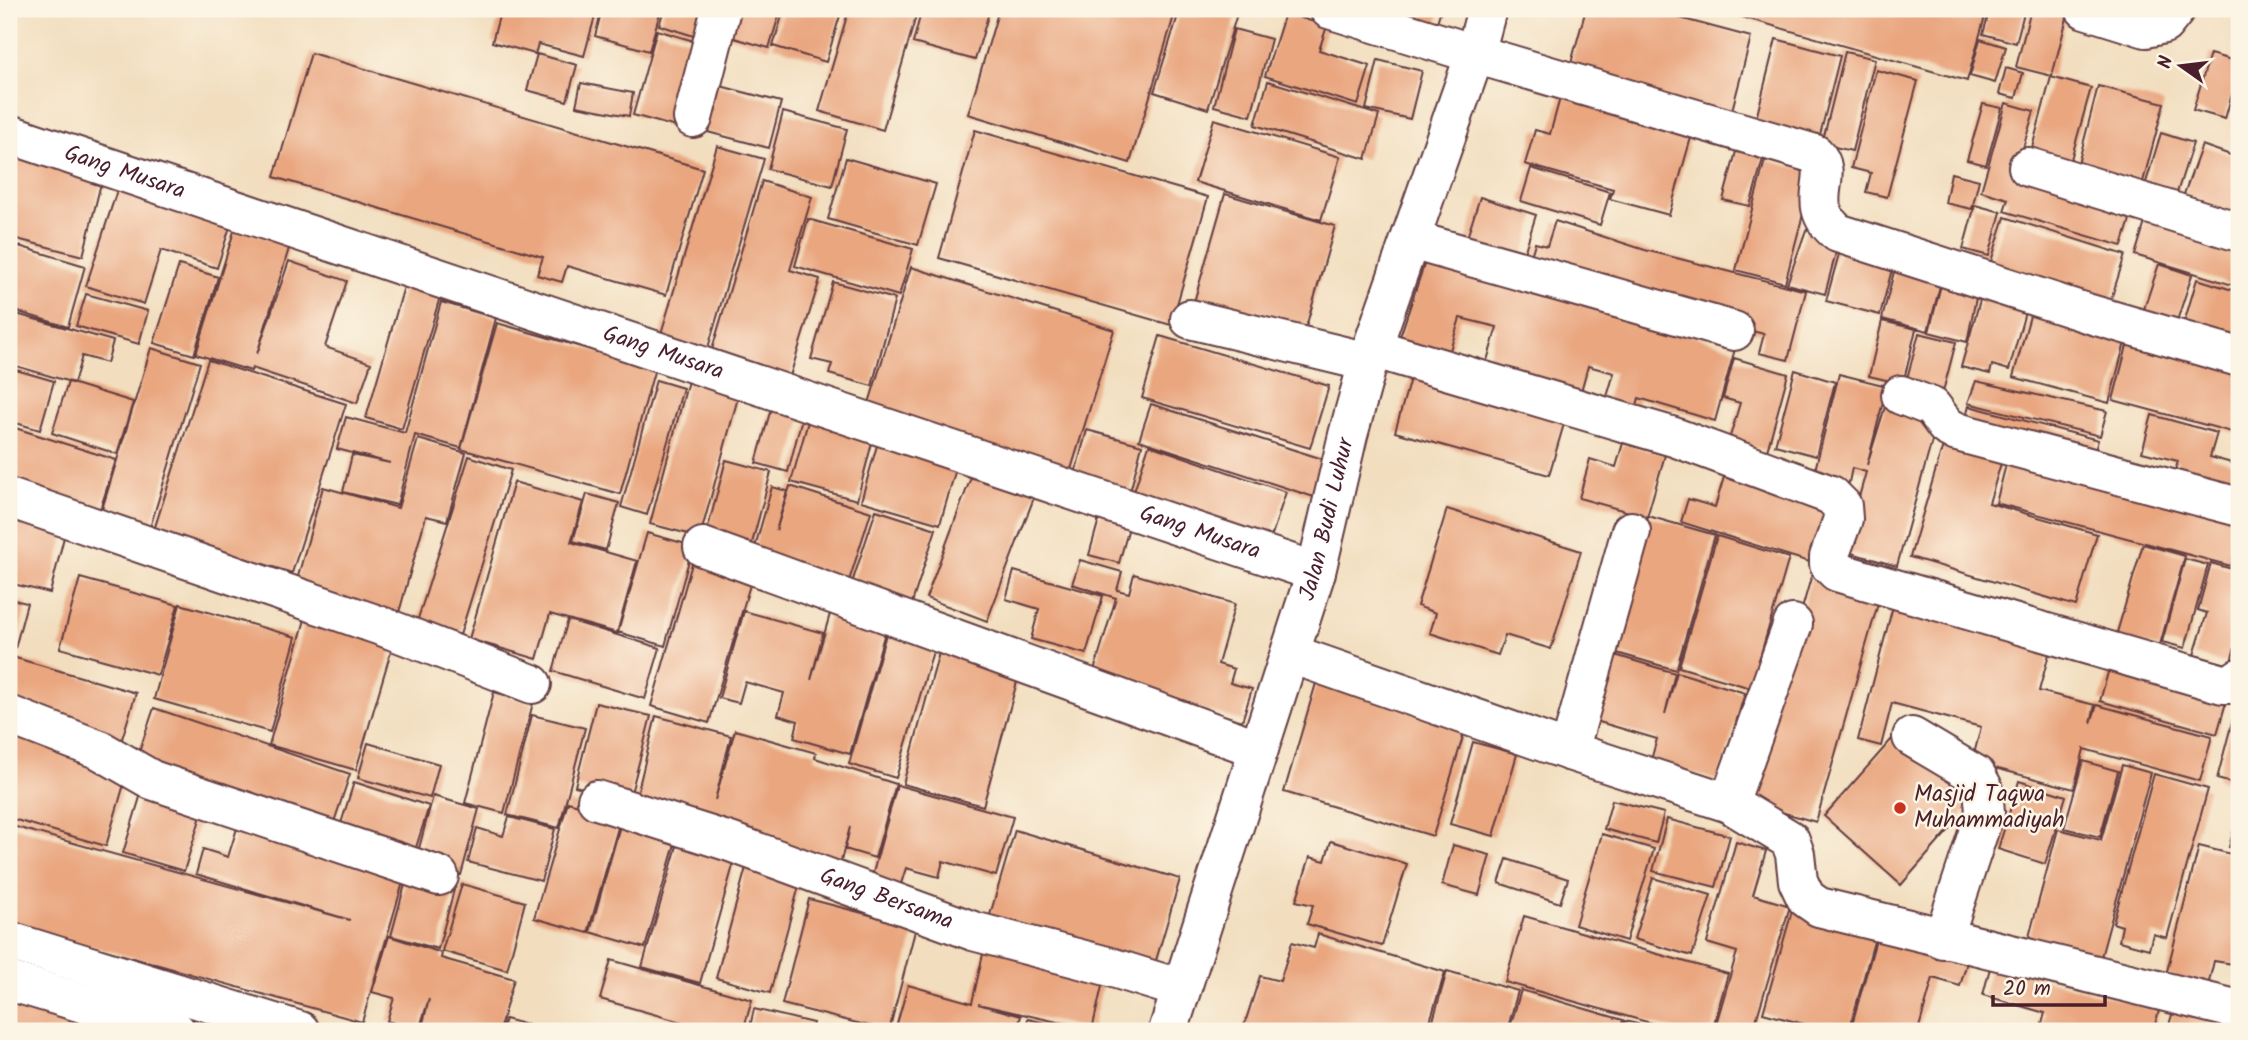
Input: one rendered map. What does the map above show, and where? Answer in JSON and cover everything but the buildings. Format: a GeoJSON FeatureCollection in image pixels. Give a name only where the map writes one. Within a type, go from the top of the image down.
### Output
{"type":"FeatureCollection","features":[{"type":"Feature","properties":{"kind":"street"},"geometry":{"type":"LineString","coordinates":[[693,118],[721,9]]}},
{"type":"Feature","properties":{"kind":"street"},"geometry":{"type":"LineString","coordinates":[[1329,9],[1815,154],[1821,160],[1824,170],[1820,205],[1830,226],[1838,233],[2090,314],[2239,357]]}},
{"type":"Feature","properties":{"kind":"street","name":"Jalan Budi Luhur"},"geometry":{"type":"LineString","coordinates":[[1168,1031],[1316,572],[1370,355],[1475,54],[1487,9]]}},
{"type":"Feature","properties":{"kind":"street"},"geometry":{"type":"LineString","coordinates":[[2085,9],[2161,18]]}},
{"type":"Feature","properties":{"kind":"street","name":"Gang Musara"},"geometry":{"type":"LineString","coordinates":[[9,134],[1316,572]]}},
{"type":"Feature","properties":{"kind":"street"},"geometry":{"type":"LineString","coordinates":[[2028,167],[2239,232]]}},
{"type":"Feature","properties":{"kind":"street"},"geometry":{"type":"LineString","coordinates":[[1411,240],[1734,331]]}},
{"type":"Feature","properties":{"kind":"street"},"geometry":{"type":"LineString","coordinates":[[1190,319],[1370,355],[1674,437],[1830,495],[1842,506],[1843,519],[1829,557],[1829,564],[1838,572],[2223,684],[2231,684],[2239,678]]}},
{"type":"Feature","properties":{"kind":"street"},"geometry":{"type":"LineString","coordinates":[[1901,395],[1932,407],[1946,426],[1956,432],[2239,507]]}},
{"type":"Feature","properties":{"kind":"street"},"geometry":{"type":"LineString","coordinates":[[9,498],[384,627],[532,684]]}},
{"type":"Feature","properties":{"kind":"street"},"geometry":{"type":"LineString","coordinates":[[1569,751],[1631,531]]}},
{"type":"Feature","properties":{"kind":"street"},"geometry":{"type":"LineString","coordinates":[[703,547],[1259,749]]}},
{"type":"Feature","properties":{"kind":"street"},"geometry":{"type":"LineString","coordinates":[[1729,803],[1793,624]]}},
{"type":"Feature","properties":{"kind":"street"},"geometry":{"type":"LineString","coordinates":[[1291,654],[1569,751],[1729,803],[1790,840],[1795,854],[1798,881],[1806,898],[1818,907],[2239,1010]]}},
{"type":"Feature","properties":{"kind":"street"},"geometry":{"type":"LineString","coordinates":[[9,715],[100,750],[152,780],[439,876]]}},
{"type":"Feature","properties":{"kind":"street"},"geometry":{"type":"LineString","coordinates":[[1912,737],[1976,775],[1983,788],[1985,812],[1943,939]]}},
{"type":"Feature","properties":{"kind":"street","name":"Gang Bersama"},"geometry":{"type":"LineString","coordinates":[[597,800],[730,842],[973,931],[1107,966],[1181,989]]}},
{"type":"Feature","properties":{"kind":"street"},"geometry":{"type":"LineString","coordinates":[[9,940],[300,1031]]}},
{"type":"Feature","properties":{"kind":"street"},"geometry":{"type":"LineString","coordinates":[[9,981],[176,1031]]}},
{"type":"Feature","properties":{"kind":"place","name":"Masjid Taqwa Muhammadiyah"},"geometry":{"type":"Point","coordinates":[1900,808]}}]}
